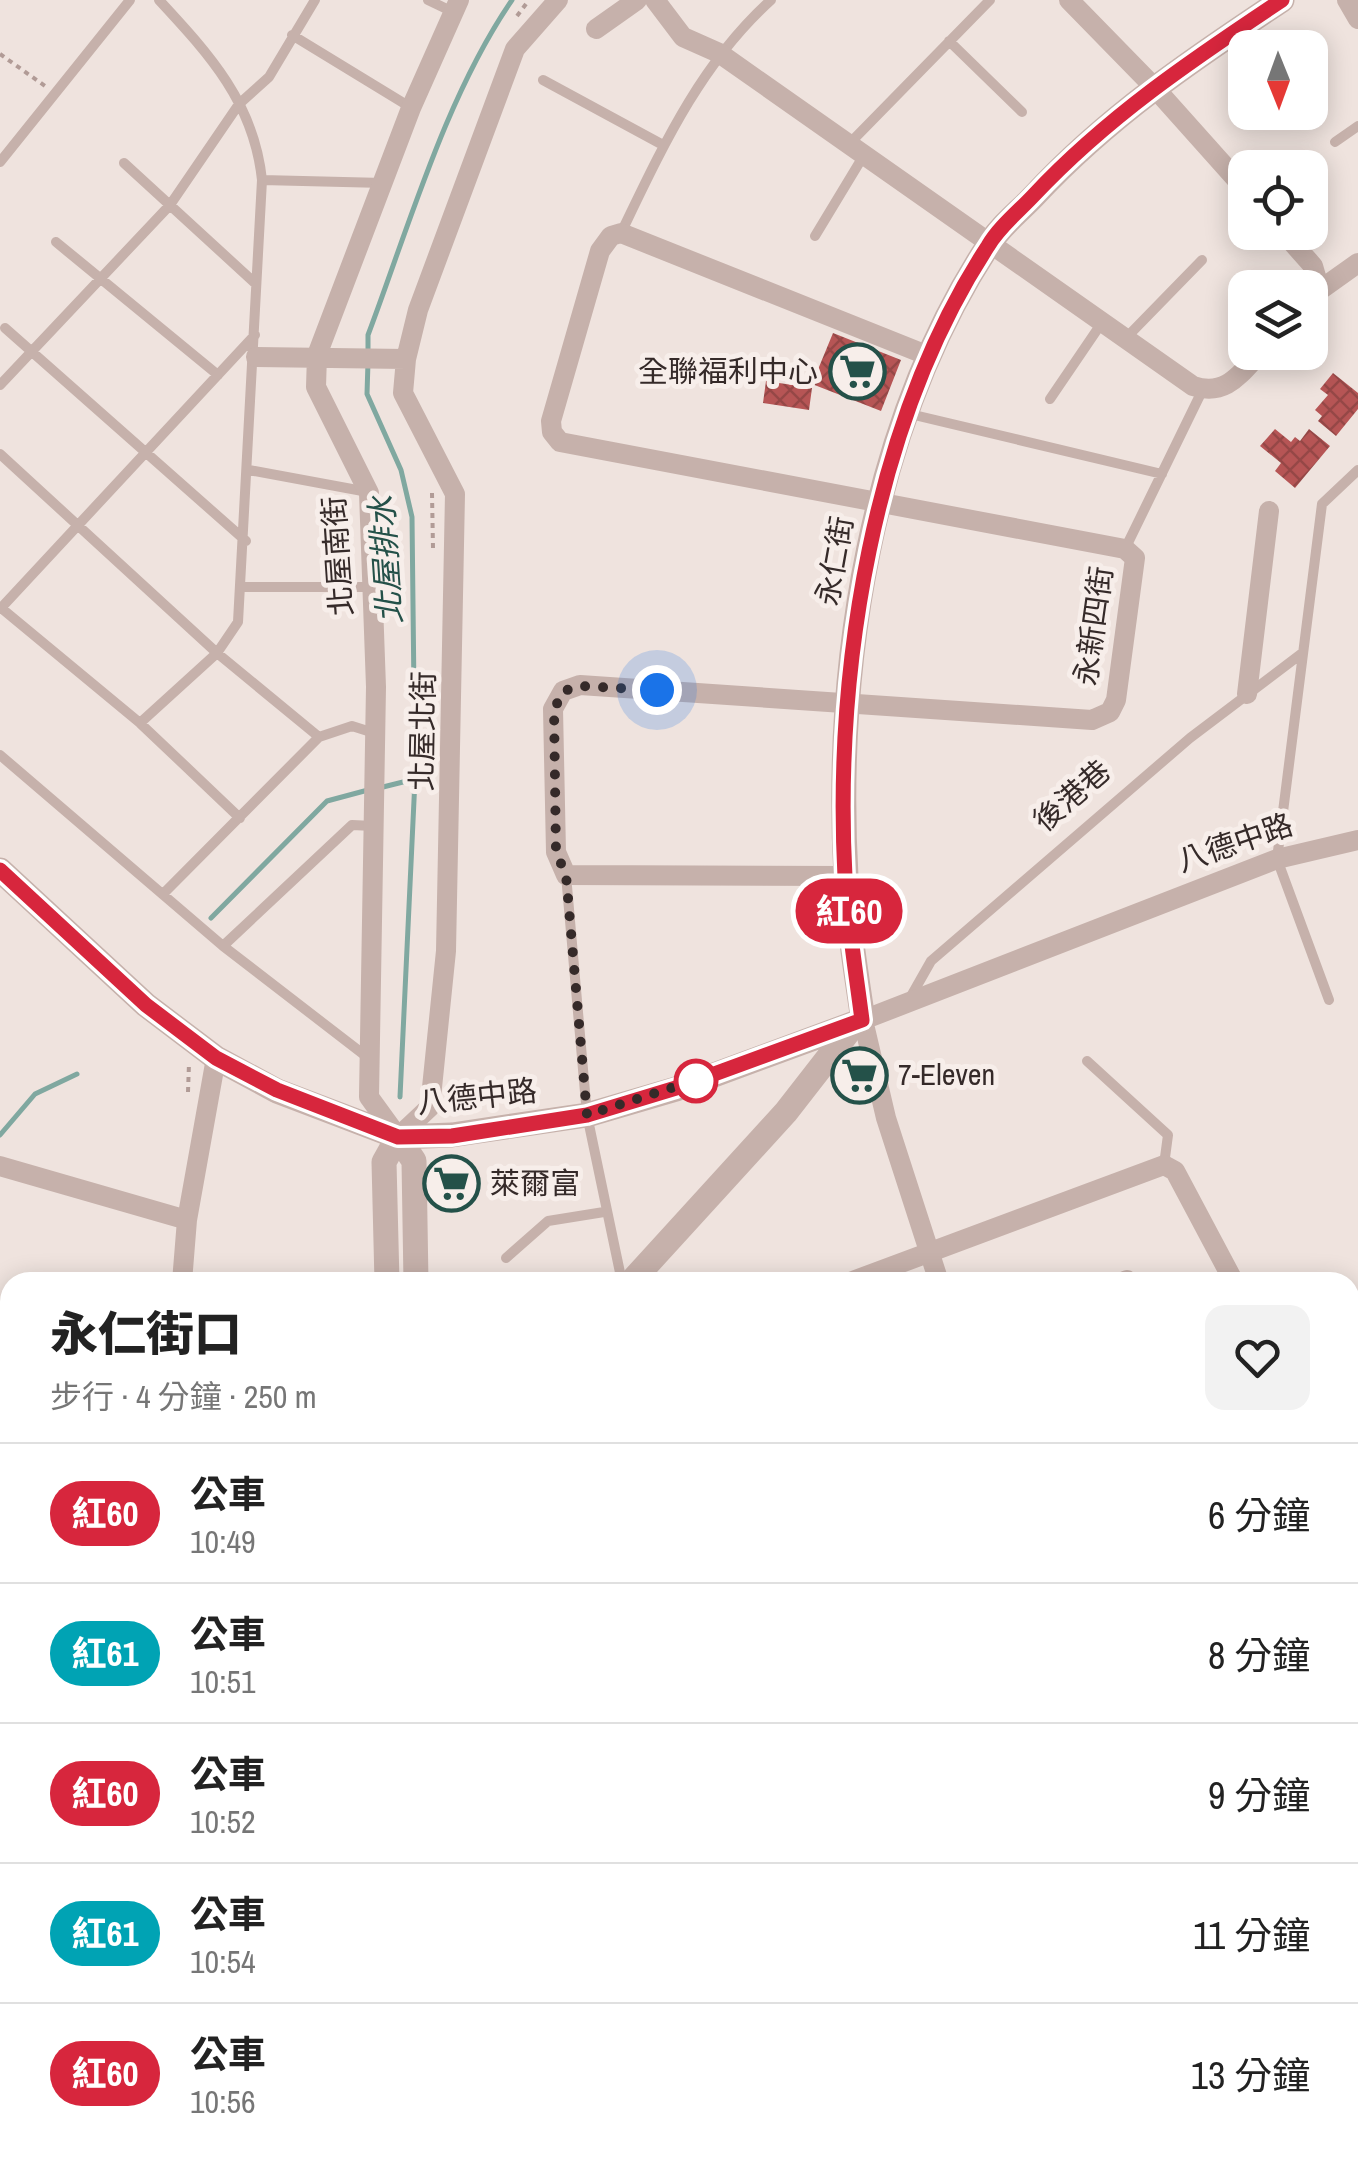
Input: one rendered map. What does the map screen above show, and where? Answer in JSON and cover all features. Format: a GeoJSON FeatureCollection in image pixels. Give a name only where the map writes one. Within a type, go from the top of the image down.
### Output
{"type":"FeatureCollection","features":[{"type":"Feature","properties":{"kind":"street","name":"北屋北街"},"geometry":{"type":"LineString","coordinates":[[398,1137],[430,1107],[446,951],[456,494],[403,393],[397,358],[514,49],[558,0]]}},
{"type":"Feature","properties":{"kind":"street"},"geometry":{"type":"LineString","coordinates":[[596,30],[636,0]]}},
{"type":"Feature","properties":{"kind":"street"},"geometry":{"type":"LineString","coordinates":[[655,0],[683,37],[718,53],[1124,340],[1203,389],[1227,386],[1243,370]]}},
{"type":"Feature","properties":{"kind":"street"},"geometry":{"type":"LineString","coordinates":[[1068,0],[1154,86],[1228,170]]}},
{"type":"Feature","properties":{"kind":"street","name":"永仁街"},"geometry":{"type":"LineString","coordinates":[[934,1272],[859,1021],[845,876],[848,703],[878,502],[929,356],[989,243],[1070,157],[1154,86],[1282,0]]}},
{"type":"Feature","properties":{"kind":"street"},"geometry":{"type":"LineString","coordinates":[[1346,0],[1358,18]]}},
{"type":"Feature","properties":{"kind":"street"},"geometry":{"type":"LineString","coordinates":[[327,356],[411,108],[455,6]]}},
{"type":"Feature","properties":{"kind":"street"},"geometry":{"type":"LineString","coordinates":[[621,233],[929,356]]}},
{"type":"Feature","properties":{"kind":"street","name":"永新四街"},"geometry":{"type":"LineString","coordinates":[[566,875],[556,852],[554,709],[564,691],[580,686],[1092,720],[1110,712],[1116,700],[1136,574],[1135,558],[1125,550],[560,442],[552,432],[552,421],[594,270],[600,251],[611,236],[621,233]]}},
{"type":"Feature","properties":{"kind":"street"},"geometry":{"type":"LineString","coordinates":[[1299,250],[1313,270]]}},
{"type":"Feature","properties":{"kind":"street"},"geometry":{"type":"LineString","coordinates":[[1328,287],[1358,263]]}},
{"type":"Feature","properties":{"kind":"street","name":"北屋南街"},"geometry":{"type":"LineString","coordinates":[[327,356],[316,387],[369,492],[376,763],[368,1057],[372,1106],[398,1137]]}},
{"type":"Feature","properties":{"kind":"street"},"geometry":{"type":"LineString","coordinates":[[256,357],[397,358]]}},
{"type":"Feature","properties":{"kind":"street"},"geometry":{"type":"LineString","coordinates":[[1247,694],[1269,511]]}},
{"type":"Feature","properties":{"kind":"street","name":"八德中路"},"geometry":{"type":"LineString","coordinates":[[0,870],[146,1005],[216,1058],[277,1090],[398,1137],[452,1136],[587,1115],[676,1088],[905,1006],[1070,937],[1278,859],[1358,840]]}},
{"type":"Feature","properties":{"kind":"street"},"geometry":{"type":"LineString","coordinates":[[566,875],[845,876]]}},
{"type":"Feature","properties":{"kind":"street"},"geometry":{"type":"LineString","coordinates":[[640,1272],[786,1112],[859,1021]]}},
{"type":"Feature","properties":{"kind":"street"},"geometry":{"type":"LineString","coordinates":[[183,1272],[187,1220],[216,1058]]}},
{"type":"Feature","properties":{"kind":"street"},"geometry":{"type":"LineString","coordinates":[[387,1272],[384,1162],[398,1137],[414,1160],[416,1272]]}},
{"type":"Feature","properties":{"kind":"street"},"geometry":{"type":"LineString","coordinates":[[879,1272],[1164,1165],[1175,1171],[1229,1272]]}},
{"type":"Feature","properties":{"kind":"street"},"geometry":{"type":"LineString","coordinates":[[0,1166],[187,1220]]}},
{"type":"Feature","properties":{"kind":"lane"},"geometry":{"type":"LineString","coordinates":[[0,162],[130,0]]}},
{"type":"Feature","properties":{"kind":"lane"},"geometry":{"type":"LineString","coordinates":[[140,723],[217,653],[238,622],[256,357],[262,180],[257,137],[213,58],[159,0]]}},
{"type":"Feature","properties":{"kind":"lane"},"geometry":{"type":"LineString","coordinates":[[0,385],[170,205],[239,104],[269,78],[315,0]]}},
{"type":"Feature","properties":{"kind":"lane"},"geometry":{"type":"LineString","coordinates":[[428,0],[455,6]]}},
{"type":"Feature","properties":{"kind":"lane"},"geometry":{"type":"LineString","coordinates":[[621,233],[663,145],[718,53],[770,0]]}},
{"type":"Feature","properties":{"kind":"lane"},"geometry":{"type":"LineString","coordinates":[[815,236],[857,149],[990,0]]}},
{"type":"Feature","properties":{"kind":"lane"},"geometry":{"type":"LineString","coordinates":[[292,35],[411,108]]}},
{"type":"Feature","properties":{"kind":"lane"},"geometry":{"type":"LineString","coordinates":[[949,42],[1022,112]]}},
{"type":"Feature","properties":{"kind":"lane"},"geometry":{"type":"LineString","coordinates":[[543,80],[663,145]]}},
{"type":"Feature","properties":{"kind":"lane"},"geometry":{"type":"LineString","coordinates":[[1335,142],[1358,126]]}},
{"type":"Feature","properties":{"kind":"lane"},"geometry":{"type":"LineString","coordinates":[[124,163],[256,284]]}},
{"type":"Feature","properties":{"kind":"lane"},"geometry":{"type":"LineString","coordinates":[[262,180],[384,184]]}},
{"type":"Feature","properties":{"kind":"lane"},"geometry":{"type":"LineString","coordinates":[[56,242],[218,375]]}},
{"type":"Feature","properties":{"kind":"lane"},"geometry":{"type":"LineString","coordinates":[[1124,340],[1202,260]]}},
{"type":"Feature","properties":{"kind":"lane"},"geometry":{"type":"LineString","coordinates":[[1050,399],[1101,324]]}},
{"type":"Feature","properties":{"kind":"lane"},"geometry":{"type":"LineString","coordinates":[[5,328],[246,540]]}},
{"type":"Feature","properties":{"kind":"lane"},"geometry":{"type":"LineString","coordinates":[[240,818],[140,723],[0,608],[256,334]]}},
{"type":"Feature","properties":{"kind":"lane"},"geometry":{"type":"LineString","coordinates":[[1125,550],[1203,389]]}},
{"type":"Feature","properties":{"kind":"lane"},"geometry":{"type":"LineString","coordinates":[[907,413],[1162,474]]}},
{"type":"Feature","properties":{"kind":"lane"},"geometry":{"type":"LineString","coordinates":[[0,454],[217,653],[319,737]]}},
{"type":"Feature","properties":{"kind":"lane"},"geometry":{"type":"LineString","coordinates":[[249,470],[369,492]]}},
{"type":"Feature","properties":{"kind":"lane"},"geometry":{"type":"LineString","coordinates":[[1329,1000],[1278,859],[1322,504],[1358,470]]}},
{"type":"Feature","properties":{"kind":"lane"},"geometry":{"type":"LineString","coordinates":[[243,587],[372,587]]}},
{"type":"Feature","properties":{"kind":"lane","name":"後港巷"},"geometry":{"type":"LineString","coordinates":[[905,1006],[931,961],[1190,738],[1302,654]]}},
{"type":"Feature","properties":{"kind":"lane"},"geometry":{"type":"LineString","coordinates":[[164,894],[319,737],[352,726],[376,734]]}},
{"type":"Feature","properties":{"kind":"lane"},"geometry":{"type":"LineString","coordinates":[[0,756],[223,946],[368,1057]]}},
{"type":"Feature","properties":{"kind":"lane"},"geometry":{"type":"LineString","coordinates":[[223,946],[352,825],[374,821]]}},
{"type":"Feature","properties":{"kind":"lane"},"geometry":{"type":"LineString","coordinates":[[566,875],[587,1115],[619,1272]]}},
{"type":"Feature","properties":{"kind":"lane"},"geometry":{"type":"LineString","coordinates":[[1087,1061],[1168,1136],[1164,1165]]}},
{"type":"Feature","properties":{"kind":"lane"},"geometry":{"type":"LineString","coordinates":[[506,1258],[548,1221],[604,1212]]}},
{"type":"Feature","properties":{"kind":"path"},"geometry":{"type":"LineString","coordinates":[[0,54],[55,93]]}},
{"type":"Feature","properties":{"kind":"building","name":"全聯福利中心"},"geometry":{"type":"Polygon","coordinates":[[[833,333],[901,360],[881,411],[812,384],[833,333]]]}},
{"type":"Feature","properties":{"kind":"building"},"geometry":{"type":"Polygon","coordinates":[[[1333,373],[1358,393],[1358,409],[1336,436],[1318,421],[1322,416],[1315,410],[1328,395],[1320,389],[1333,373]]]}},
{"type":"Feature","properties":{"kind":"building"},"geometry":{"type":"Polygon","coordinates":[[[766,381],[812,388],[809,410],[763,403],[766,381]]]}},
{"type":"Feature","properties":{"kind":"building"},"geometry":{"type":"Polygon","coordinates":[[[1275,429],[1291,442],[1295,437],[1300,441],[1309,429],[1330,446],[1295,488],[1275,471],[1281,463],[1260,446],[1275,429]]]}},
{"type":"Feature","properties":{"kind":"waterway"},"geometry":{"type":"LineString","coordinates":[[368,351],[368,335],[448,119],[512,0]]}},
{"type":"Feature","properties":{"kind":"waterway","name":"北屋排水"},"geometry":{"type":"LineString","coordinates":[[368,362],[367,394],[401,470],[412,517],[415,779],[400,1097]]}},
{"type":"Feature","properties":{"kind":"waterway","name":"北屋排水"},"geometry":{"type":"LineString","coordinates":[[379,788],[415,779]]}},
{"type":"Feature","properties":{"kind":"waterway","name":"北屋排水"},"geometry":{"type":"LineString","coordinates":[[211,918],[327,801],[368,790]]}},
{"type":"Feature","properties":{"kind":"waterway","name":"北屋排水"},"geometry":{"type":"LineString","coordinates":[[0,1135],[35,1094],[77,1074]]}},
{"type":"Feature","properties":{"kind":"bus line","name":"紅60"},"geometry":{"type":"LineString","coordinates":[[0,870],[146,1005],[216,1058],[277,1090],[398,1137],[452,1136],[587,1115],[676,1088],[862,1020],[845,876],[848,703],[878,502],[898,434],[929,356],[989,243],[1070,157],[1154,86],[1282,0]]}},
{"type":"Feature","properties":{"kind":"place","name":"全聯福利中心"},"geometry":{"type":"Point","coordinates":[857,372]}},
{"type":"Feature","properties":{"kind":"place","name":"7-Eleven"},"geometry":{"type":"Point","coordinates":[859,1075]}},
{"type":"Feature","properties":{"kind":"place","name":"萊爾富"},"geometry":{"type":"Point","coordinates":[451,1184]}},
{"type":"Feature","properties":{"kind":"route"},"geometry":{"type":"LineString","coordinates":[[657,690],[580,686],[564,691],[554,709],[556,852],[566,875],[587,1115],[712,1075],[696,1081]]}}]}
